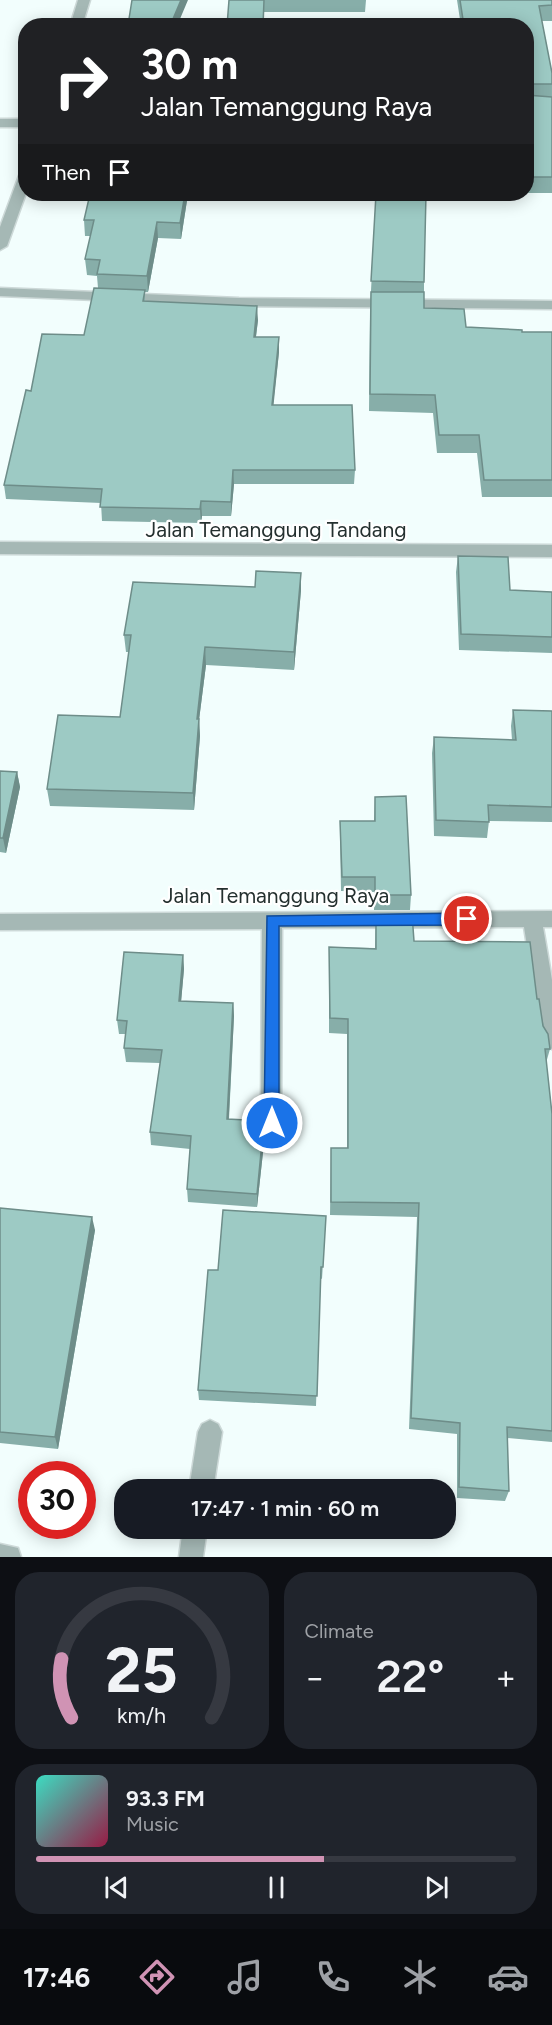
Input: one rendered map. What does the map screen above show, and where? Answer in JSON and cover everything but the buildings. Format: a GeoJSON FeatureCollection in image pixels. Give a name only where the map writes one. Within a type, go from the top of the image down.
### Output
{"type":"FeatureCollection","features":[{"type":"Feature","properties":{"kind":"street"},"geometry":{"type":"LineString","coordinates":[[78,18],[84,0]]}},
{"type":"Feature","properties":{"kind":"street"},"geometry":{"type":"LineString","coordinates":[[0,123],[18,123]]}},
{"type":"Feature","properties":{"kind":"street"},"geometry":{"type":"LineString","coordinates":[[0,246],[18,195]]}},
{"type":"Feature","properties":{"kind":"street"},"geometry":{"type":"LineString","coordinates":[[0,292],[251,302],[552,305]]}},
{"type":"Feature","properties":{"kind":"street","name":"Jalan Temanggung Tandang"},"geometry":{"type":"LineString","coordinates":[[0,549],[552,551]]}},
{"type":"Feature","properties":{"kind":"street"},"geometry":{"type":"LineString","coordinates":[[542,919],[552,1040]]}},
{"type":"Feature","properties":{"kind":"street","name":"Jalan Temanggung Raya"},"geometry":{"type":"LineString","coordinates":[[0,922],[542,919]]}},
{"type":"Feature","properties":{"kind":"street"},"geometry":{"type":"LineString","coordinates":[[272,920],[272,1123]]}},
{"type":"Feature","properties":{"kind":"street"},"geometry":{"type":"LineString","coordinates":[[203,1479],[210,1432]]}},
{"type":"Feature","properties":{"kind":"street"},"geometry":{"type":"LineString","coordinates":[[191,1557],[193,1539]]}},
{"type":"Feature","properties":{"kind":"street"},"geometry":{"type":"LineString","coordinates":[[0,1556],[9,1557]]}},
{"type":"Feature","properties":{"kind":"route"},"geometry":{"type":"LineString","coordinates":[[272,1123],[272,920],[467,919]]}}]}
